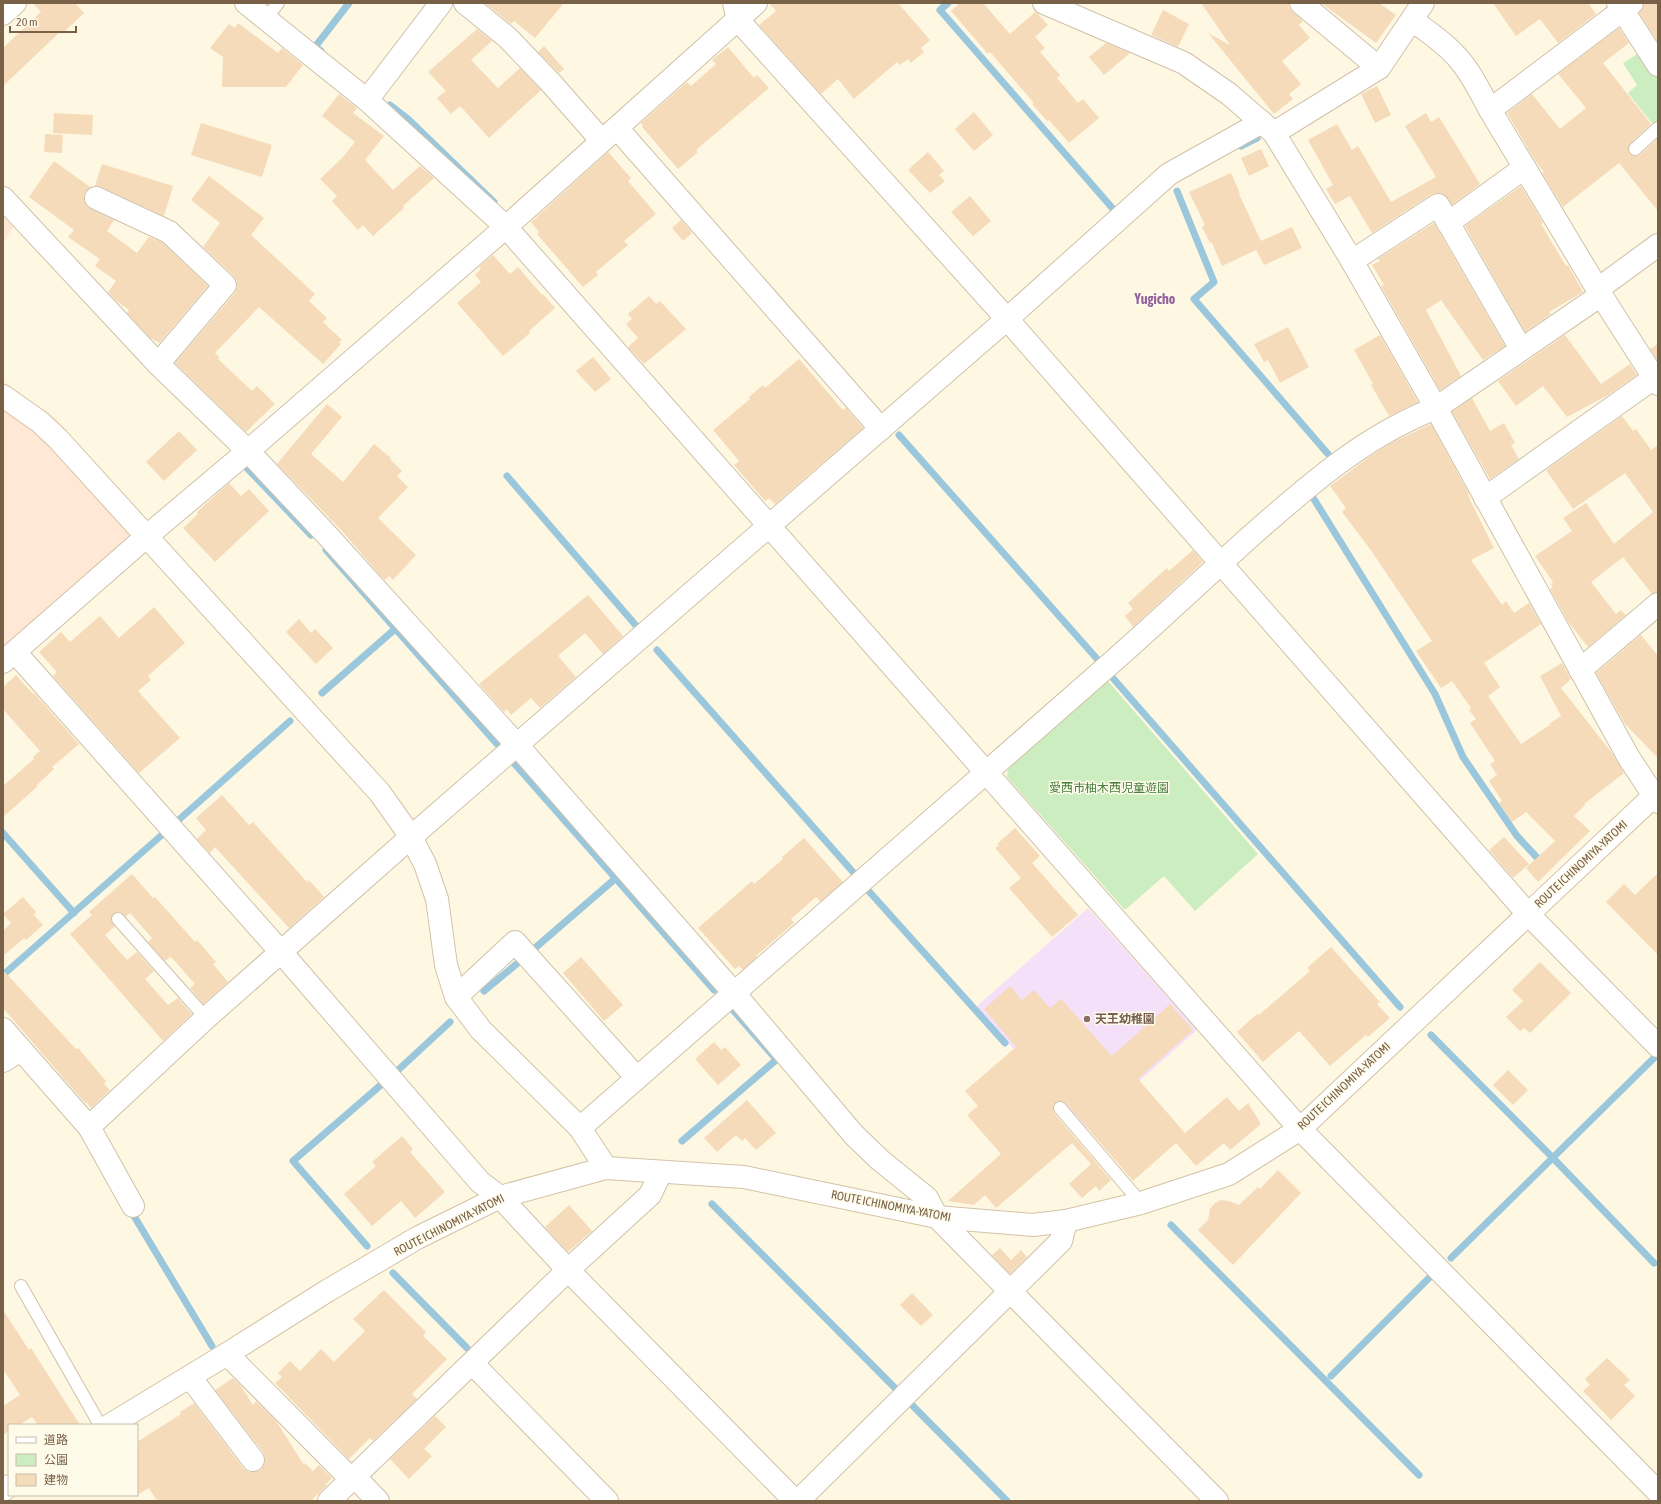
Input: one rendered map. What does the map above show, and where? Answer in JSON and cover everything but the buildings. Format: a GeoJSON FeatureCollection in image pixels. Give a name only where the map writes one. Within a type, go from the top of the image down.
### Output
{"type":"FeatureCollection","features":[{"type":"Feature","properties":{"kind":"street"},"geometry":{"type":"LineString","coordinates":[[3,14],[15,3]]}},
{"type":"Feature","properties":{"kind":"street"},"geometry":{"type":"LineString","coordinates":[[246,3],[272,11],[506,227],[1300,1129],[1658,1492]]}},
{"type":"Feature","properties":{"kind":"street"},"geometry":{"type":"LineString","coordinates":[[367,100],[441,3]]}},
{"type":"Feature","properties":{"kind":"street"},"geometry":{"type":"LineString","coordinates":[[465,3],[508,38],[551,83],[609,135],[881,429]]}},
{"type":"Feature","properties":{"kind":"street"},"geometry":{"type":"LineString","coordinates":[[756,3],[736,11],[609,135],[506,227],[248,451],[147,536],[9,657],[281,952],[480,1182],[500,1197],[568,1270],[796,1501],[1061,1241],[1066,1221]]}},
{"type":"Feature","properties":{"kind":"street"},"geometry":{"type":"LineString","coordinates":[[1044,3],[1184,63],[1229,94],[1268,127],[1352,261],[1436,408],[1629,758],[1656,797]]}},
{"type":"Feature","properties":{"kind":"street"},"geometry":{"type":"LineString","coordinates":[[1301,3],[1379,68]]}},
{"type":"Feature","properties":{"kind":"street"},"geometry":{"type":"LineString","coordinates":[[1490,110],[1624,5],[1658,64]]}},
{"type":"Feature","properties":{"kind":"street"},"geometry":{"type":"LineString","coordinates":[[736,11],[1528,914],[1658,1046]]}},
{"type":"Feature","properties":{"kind":"street"},"geometry":{"type":"LineString","coordinates":[[89,1127],[206,1018],[411,837],[1007,319],[1169,174],[1268,127],[1379,68],[1417,11],[1445,45],[1458,58],[1476,83],[1524,168],[1599,292],[1656,381],[1485,498]]}},
{"type":"Feature","properties":{"kind":"street"},"geometry":{"type":"LineString","coordinates":[[1448,223],[1524,168]]}},
{"type":"Feature","properties":{"kind":"street"},"geometry":{"type":"LineString","coordinates":[[3,198],[158,364],[248,451],[327,535],[517,745],[734,993],[854,1135],[880,1160],[927,1198],[937,1217],[1217,1501]]}},
{"type":"Feature","properties":{"kind":"street"},"geometry":{"type":"LineString","coordinates":[[96,198],[170,232],[225,285],[158,364]]}},
{"type":"Feature","properties":{"kind":"street"},"geometry":{"type":"LineString","coordinates":[[1352,261],[1438,205],[1521,349]]}},
{"type":"Feature","properties":{"kind":"street"},"geometry":{"type":"LineString","coordinates":[[580,1128],[987,773],[1150,629],[1303,490],[1358,449],[1406,420],[1436,408],[1521,349],[1599,292],[1658,245]]}},
{"type":"Feature","properties":{"kind":"street"},"geometry":{"type":"LineString","coordinates":[[3,396],[40,422],[58,439],[380,793],[411,837],[424,864],[437,899],[446,964],[456,997],[482,1030],[580,1128],[606,1168]]}},
{"type":"Feature","properties":{"kind":"street"},"geometry":{"type":"LineString","coordinates":[[1580,670],[1658,604]]}},
{"type":"Feature","properties":{"kind":"street","name":"ROUTE ICHINOMIYA-YATOMI"},"geometry":{"type":"LineString","coordinates":[[112,1424],[327,1291],[417,1238],[500,1197],[606,1168],[744,1177],[937,1217],[1033,1225],[1066,1221],[1141,1203],[1230,1174],[1300,1129],[1528,914],[1656,797]]}},
{"type":"Feature","properties":{"kind":"street"},"geometry":{"type":"LineString","coordinates":[[456,997],[516,942],[637,1078]]}},
{"type":"Feature","properties":{"kind":"street"},"geometry":{"type":"LineString","coordinates":[[3,1029],[89,1127],[133,1206]]}},
{"type":"Feature","properties":{"kind":"street"},"geometry":{"type":"LineString","coordinates":[[3,1061],[21,1050]]}},
{"type":"Feature","properties":{"kind":"street"},"geometry":{"type":"LineString","coordinates":[[329,1501],[568,1270],[650,1195],[661,1172]]}},
{"type":"Feature","properties":{"kind":"street"},"geometry":{"type":"LineString","coordinates":[[227,1354],[352,1478],[378,1501]]}},
{"type":"Feature","properties":{"kind":"street"},"geometry":{"type":"LineString","coordinates":[[472,1363],[607,1501]]}},
{"type":"Feature","properties":{"kind":"street"},"geometry":{"type":"LineString","coordinates":[[190,1377],[253,1460]]}},
{"type":"Feature","properties":{"kind":"lane"},"geometry":{"type":"LineString","coordinates":[[1635,149],[1658,128]]}},
{"type":"Feature","properties":{"kind":"lane"},"geometry":{"type":"LineString","coordinates":[[118,919],[206,1018]]}},
{"type":"Feature","properties":{"kind":"lane"},"geometry":{"type":"LineString","coordinates":[[1060,1108],[1141,1203]]}},
{"type":"Feature","properties":{"kind":"lane"},"geometry":{"type":"LineString","coordinates":[[21,1286],[99,1424]]}},
{"type":"Feature","properties":{"kind":"shaded area"},"geometry":{"type":"Polygon","coordinates":[[[3,212],[15,225],[3,242],[3,212]]]}},
{"type":"Feature","properties":{"kind":"shaded area"},"geometry":{"type":"Polygon","coordinates":[[[3,381],[56,419],[148,526],[3,654],[3,381]]]}},
{"type":"Feature","properties":{"kind":"shaded area","name":"天王幼稚園"},"geometry":{"type":"Polygon","coordinates":[[[1088,908],[1197,1030],[1085,1129],[976,1007],[1088,908]]]}},
{"type":"Feature","properties":{"kind":"green space"},"geometry":{"type":"Polygon","coordinates":[[[1642,51],[1658,76],[1658,125],[1655,127],[1628,93],[1637,85],[1623,63],[1642,51]]]}},
{"type":"Feature","properties":{"kind":"green space","name":"愛西市柚木西児童遊園"},"geometry":{"type":"Polygon","coordinates":[[[1107,680],[1258,854],[1195,911],[1164,876],[1125,910],[1007,777],[1008,766],[1107,680]]]}},
{"type":"Feature","properties":{"kind":"waterway"},"geometry":{"type":"LineString","coordinates":[[321,51],[315,47],[349,3]]}},
{"type":"Feature","properties":{"kind":"waterway"},"geometry":{"type":"LineString","coordinates":[[948,3],[940,10],[1114,210]]}},
{"type":"Feature","properties":{"kind":"waterway"},"geometry":{"type":"LineString","coordinates":[[390,105],[408,119],[494,202]]}},
{"type":"Feature","properties":{"kind":"waterway"},"geometry":{"type":"LineString","coordinates":[[1241,146],[1257,138]]}},
{"type":"Feature","properties":{"kind":"waterway"},"geometry":{"type":"LineString","coordinates":[[1177,191],[1214,282],[1194,299],[1328,454]]}},
{"type":"Feature","properties":{"kind":"waterway"},"geometry":{"type":"LineString","coordinates":[[899,435],[1098,660]]}},
{"type":"Feature","properties":{"kind":"waterway"},"geometry":{"type":"LineString","coordinates":[[246,467],[311,535]]}},
{"type":"Feature","properties":{"kind":"waterway"},"geometry":{"type":"LineString","coordinates":[[507,476],[639,629]]}},
{"type":"Feature","properties":{"kind":"waterway"},"geometry":{"type":"LineString","coordinates":[[1312,496],[1435,694],[1463,757],[1517,836],[1543,864]]}},
{"type":"Feature","properties":{"kind":"waterway"},"geometry":{"type":"LineString","coordinates":[[326,550],[497,744]]}},
{"type":"Feature","properties":{"kind":"waterway"},"geometry":{"type":"LineString","coordinates":[[322,693],[395,629]]}},
{"type":"Feature","properties":{"kind":"waterway"},"geometry":{"type":"LineString","coordinates":[[657,650],[853,872]]}},
{"type":"Feature","properties":{"kind":"waterway"},"geometry":{"type":"LineString","coordinates":[[1112,677],[1400,1007]]}},
{"type":"Feature","properties":{"kind":"waterway"},"geometry":{"type":"LineString","coordinates":[[174,824],[290,721]]}},
{"type":"Feature","properties":{"kind":"waterway"},"geometry":{"type":"LineString","coordinates":[[513,762],[714,990]]}},
{"type":"Feature","properties":{"kind":"waterway"},"geometry":{"type":"LineString","coordinates":[[3,833],[74,913]]}},
{"type":"Feature","properties":{"kind":"waterway"},"geometry":{"type":"LineString","coordinates":[[3,975],[164,833]]}},
{"type":"Feature","properties":{"kind":"waterway"},"geometry":{"type":"LineString","coordinates":[[535,948],[616,878]]}},
{"type":"Feature","properties":{"kind":"waterway"},"geometry":{"type":"LineString","coordinates":[[866,888],[1005,1043]]}},
{"type":"Feature","properties":{"kind":"waterway"},"geometry":{"type":"LineString","coordinates":[[484,991],[519,962]]}},
{"type":"Feature","properties":{"kind":"waterway"},"geometry":{"type":"LineString","coordinates":[[733,1010],[775,1058]]}},
{"type":"Feature","properties":{"kind":"waterway"},"geometry":{"type":"LineString","coordinates":[[396,1072],[450,1022]]}},
{"type":"Feature","properties":{"kind":"waterway"},"geometry":{"type":"LineString","coordinates":[[1431,1035],[1553,1158],[1654,1263]]}},
{"type":"Feature","properties":{"kind":"waterway"},"geometry":{"type":"LineString","coordinates":[[1451,1258],[1658,1054]]}},
{"type":"Feature","properties":{"kind":"waterway"},"geometry":{"type":"LineString","coordinates":[[682,1141],[776,1060]]}},
{"type":"Feature","properties":{"kind":"waterway"},"geometry":{"type":"LineString","coordinates":[[367,1246],[293,1161],[382,1084]]}},
{"type":"Feature","properties":{"kind":"waterway"},"geometry":{"type":"LineString","coordinates":[[712,1204],[898,1391]]}},
{"type":"Feature","properties":{"kind":"waterway"},"geometry":{"type":"LineString","coordinates":[[131,1211],[212,1346]]}},
{"type":"Feature","properties":{"kind":"waterway"},"geometry":{"type":"LineString","coordinates":[[1171,1225],[1419,1475]]}},
{"type":"Feature","properties":{"kind":"waterway"},"geometry":{"type":"LineString","coordinates":[[393,1273],[467,1348]]}},
{"type":"Feature","properties":{"kind":"waterway"},"geometry":{"type":"LineString","coordinates":[[1331,1376],[1431,1276]]}},
{"type":"Feature","properties":{"kind":"waterway"},"geometry":{"type":"LineString","coordinates":[[909,1402],[1007,1501]]}},
{"type":"Feature","properties":{"kind":"place","name":"天王幼稚園"},"geometry":{"type":"Point","coordinates":[1087,1019]}},
{"type":"Feature","properties":{"kind":"district","name":"Yugicho"},"geometry":{"type":"Point","coordinates":[1155,299]}}]}
